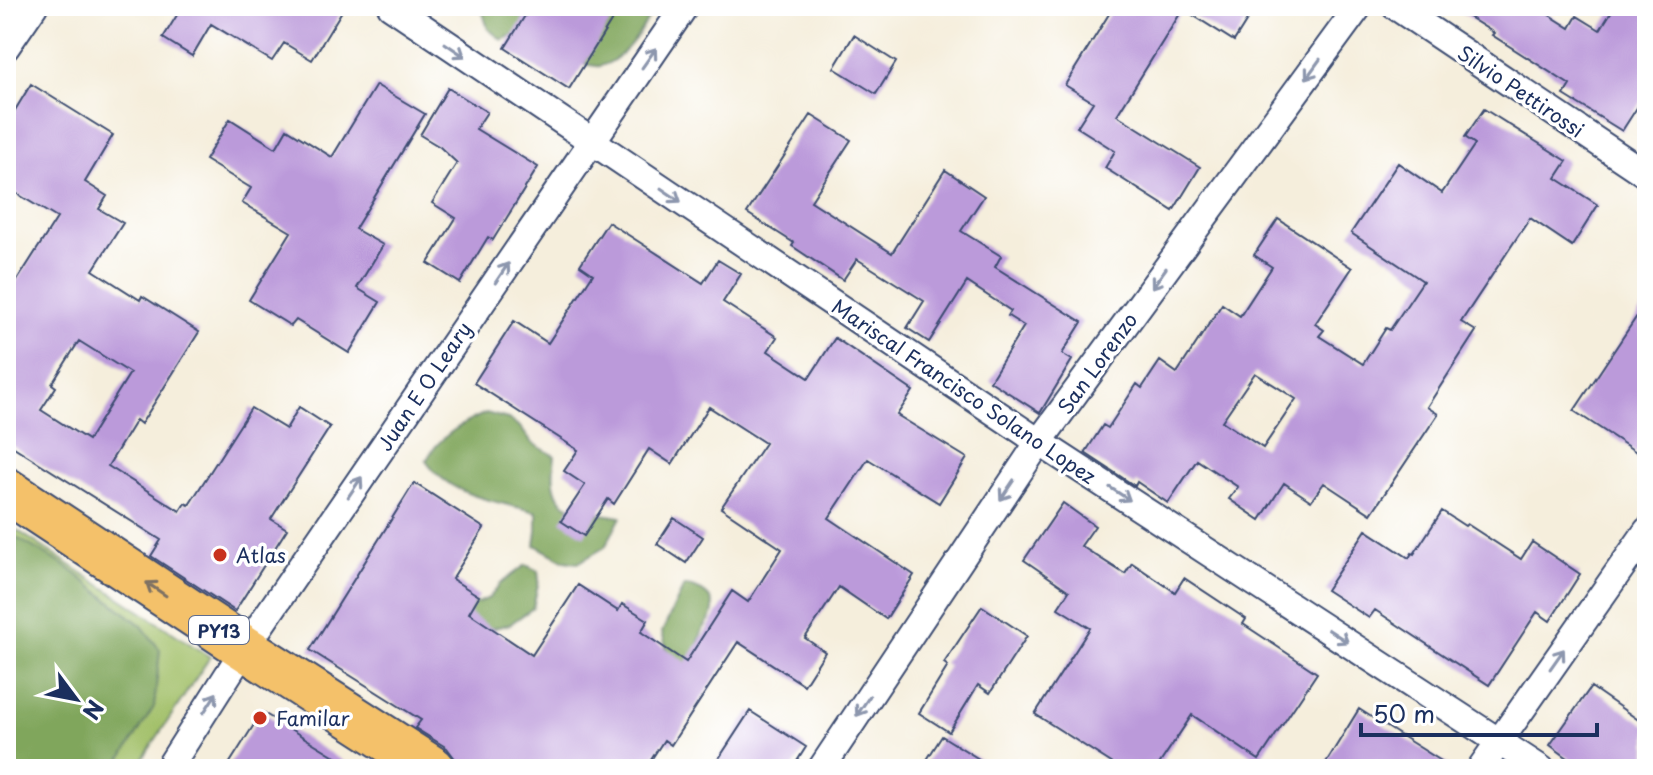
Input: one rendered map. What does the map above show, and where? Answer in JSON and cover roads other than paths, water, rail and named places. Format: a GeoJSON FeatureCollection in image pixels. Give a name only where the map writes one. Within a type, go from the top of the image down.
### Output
{"type":"FeatureCollection","features":[{"type":"Feature","properties":{"kind":"highway","name":"PY13"},"geometry":{"type":"LineString","coordinates":[[6,490],[433,769]]}},
{"type":"Feature","properties":{"kind":"street"},"geometry":{"type":"LineString","coordinates":[[6,47],[34,6]]}},
{"type":"Feature","properties":{"kind":"street","name":"Mariscal Francisco Solano Lopez"},"geometry":{"type":"LineString","coordinates":[[391,6],[1039,442],[1541,769]]}},
{"type":"Feature","properties":{"kind":"street","name":"Juan E O Leary"},"geometry":{"type":"LineString","coordinates":[[168,769],[245,648],[685,6]]}},
{"type":"Feature","properties":{"kind":"street","name":"San Lorenzo"},"geometry":{"type":"LineString","coordinates":[[821,769],[1039,442],[1359,6]]}},
{"type":"Feature","properties":{"kind":"street","name":"Silvio Pettirossi"},"geometry":{"type":"LineString","coordinates":[[1395,6],[1647,175]]}},
{"type":"Feature","properties":{"kind":"street"},"geometry":{"type":"LineString","coordinates":[[1480,769],[1647,531]]}},
{"type":"Feature","properties":{"kind":"place","name":"Atlas"},"geometry":{"type":"Point","coordinates":[220,555]}},
{"type":"Feature","properties":{"kind":"place","name":"Familar"},"geometry":{"type":"Point","coordinates":[260,718]}}]}
